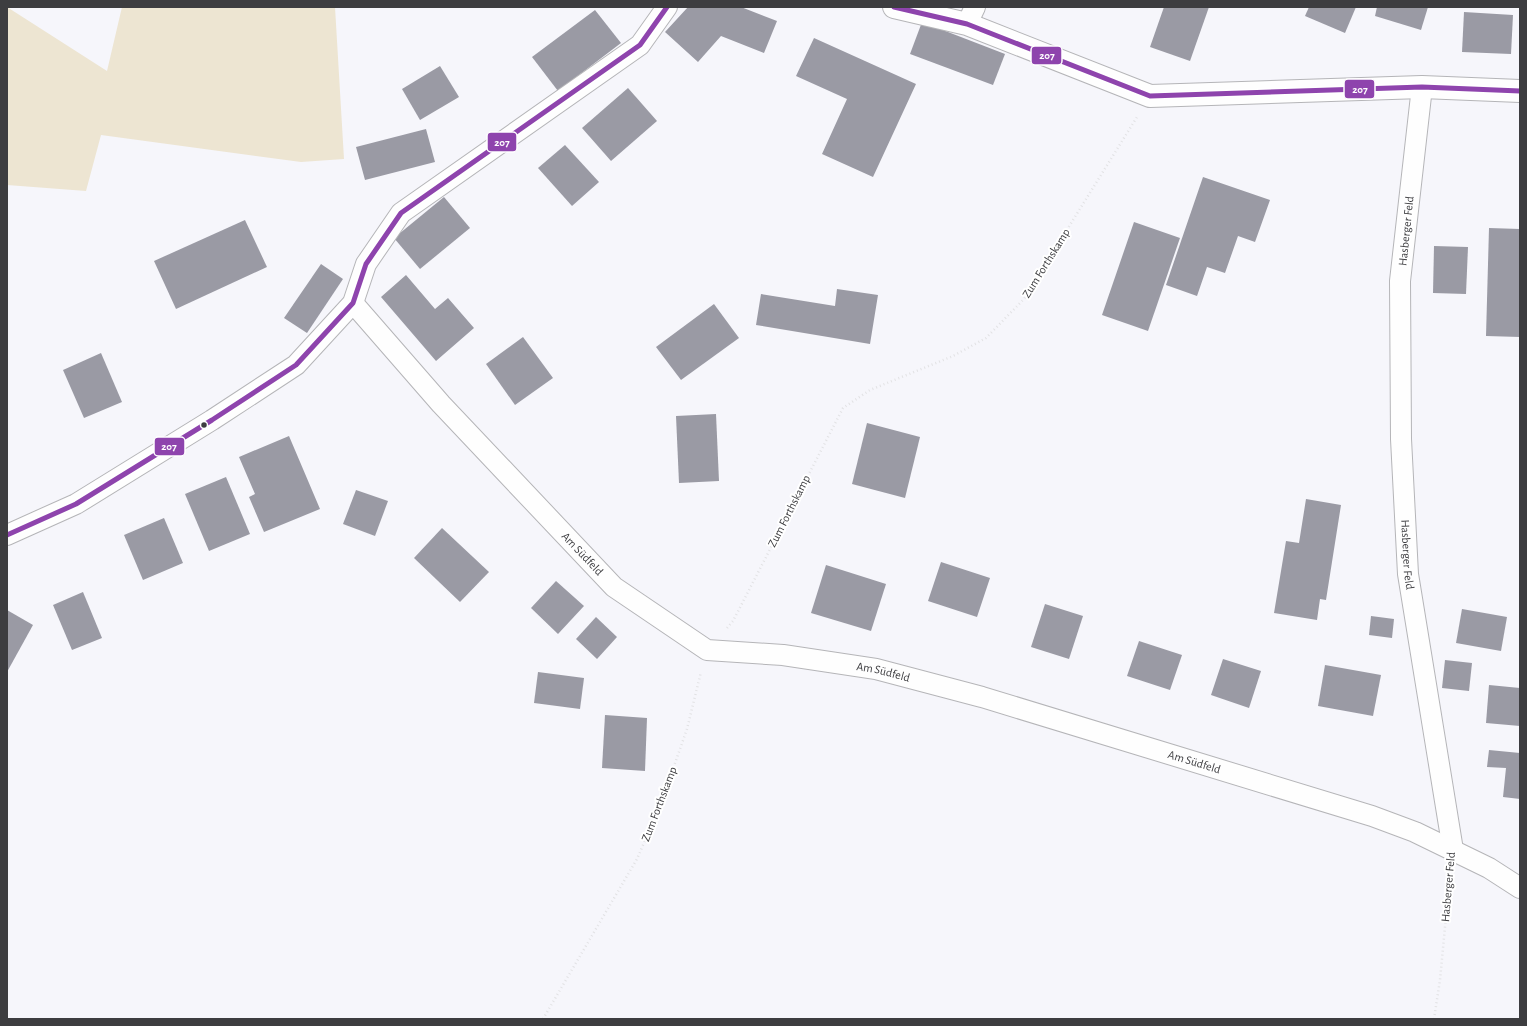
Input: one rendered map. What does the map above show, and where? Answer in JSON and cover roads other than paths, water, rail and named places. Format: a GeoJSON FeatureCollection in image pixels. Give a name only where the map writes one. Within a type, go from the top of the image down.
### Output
{"type":"FeatureCollection","features":[{"type":"Feature","properties":{"kind":"street"},"geometry":{"type":"LineString","coordinates":[[7,535],[76,504],[212,420],[296,364],[353,303],[366,264],[401,212],[640,45],[667,7]]}},
{"type":"Feature","properties":{"kind":"street"},"geometry":{"type":"LineString","coordinates":[[894,7],[971,15],[1150,96],[1422,87],[1520,91]]}},
{"type":"Feature","properties":{"kind":"street","name":"Hasberger Feld"},"geometry":{"type":"LineString","coordinates":[[1422,87],[1400,281],[1401,439],[1408,574],[1452,850]]}},
{"type":"Feature","properties":{"kind":"street","name":"Am Südfeld"},"geometry":{"type":"LineString","coordinates":[[353,303],[441,404],[614,587],[707,650],[783,655],[876,669],[982,697],[1372,816],[1415,832],[1490,868],[1520,888]]}}]}
